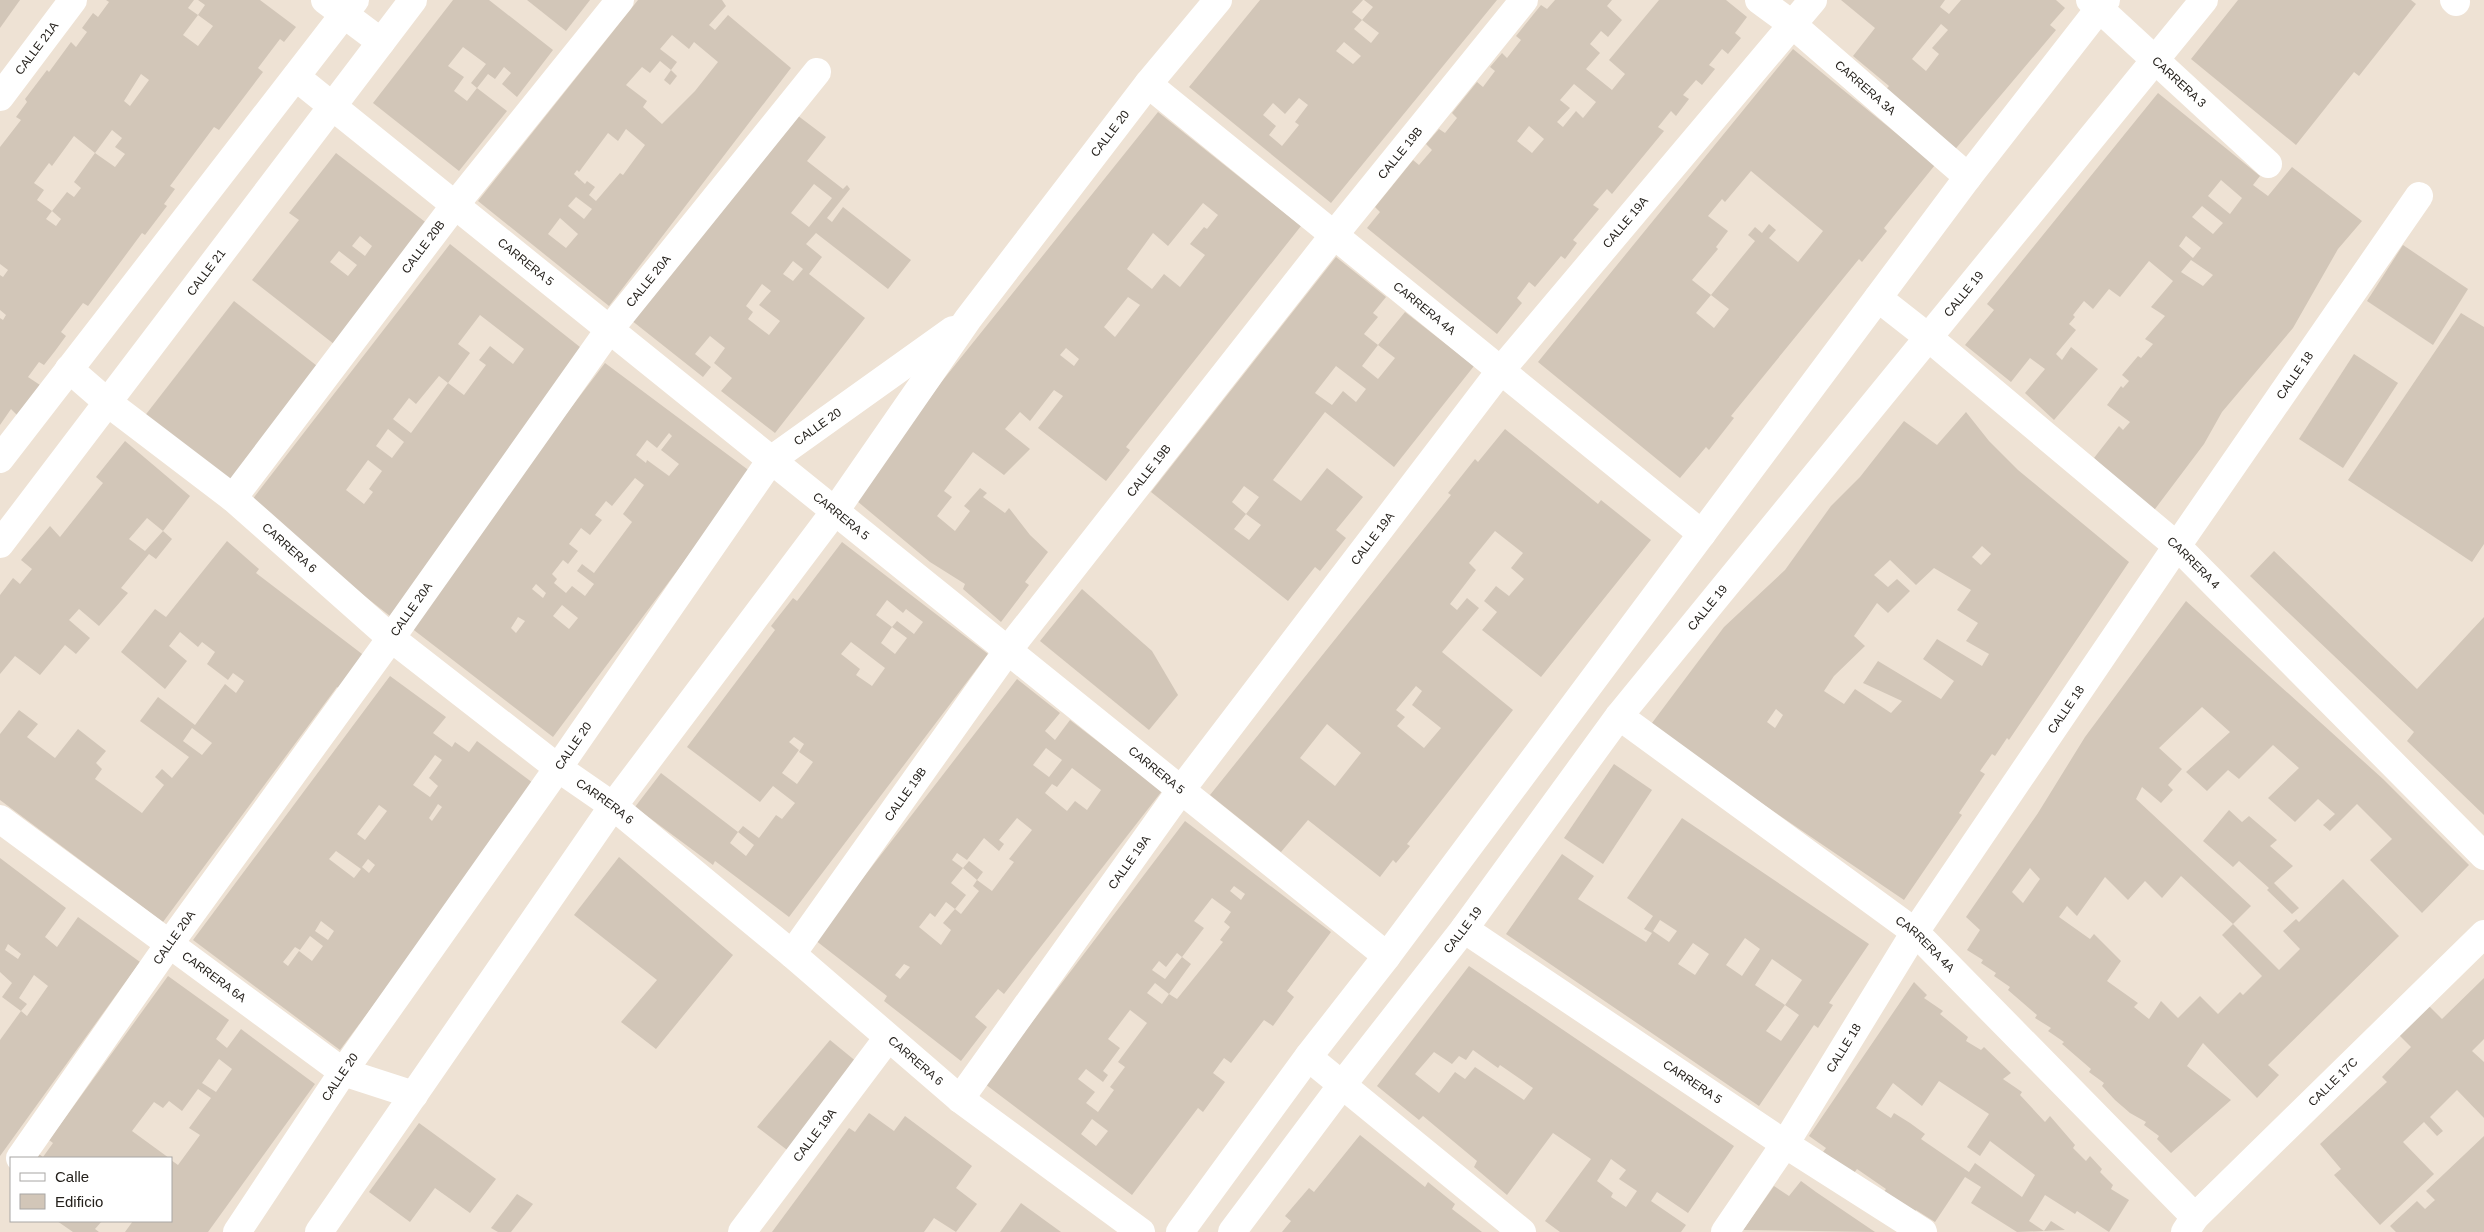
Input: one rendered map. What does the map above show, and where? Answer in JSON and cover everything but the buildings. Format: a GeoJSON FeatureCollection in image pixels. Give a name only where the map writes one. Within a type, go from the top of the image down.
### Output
{"type":"FeatureCollection","features":[{"type":"Feature","properties":{"kind":"street","name":"CALLE 21A"},"geometry":{"type":"LineString","coordinates":[[0,97],[73,0]]}},
{"type":"Feature","properties":{"kind":"street","name":"CALLE 21"},"geometry":{"type":"LineString","coordinates":[[0,544],[413,0]]}},
{"type":"Feature","properties":{"kind":"street","name":"CALLE 20B"},"geometry":{"type":"LineString","coordinates":[[233,498],[455,205],[620,0]]}},
{"type":"Feature","properties":{"kind":"street","name":"CALLE 20"},"geometry":{"type":"LineString","coordinates":[[318,1232],[613,806],[834,511],[968,319],[1148,84],[1218,0]]}},
{"type":"Feature","properties":{"kind":"street","name":"CALLE 19B"},"geometry":{"type":"LineString","coordinates":[[792,954],[1008,650],[1334,235],[1524,0]]}},
{"type":"Feature","properties":{"kind":"street","name":"CARRERA 3A"},"geometry":{"type":"LineString","coordinates":[[1759,0],[1793,25],[1968,177]]}},
{"type":"Feature","properties":{"kind":"street","name":"CALLE 19A"},"geometry":{"type":"LineString","coordinates":[[960,1099],[1182,790],[1501,370],[1813,0]]}},
{"type":"Feature","properties":{"kind":"street","name":"CALLE 19"},"geometry":{"type":"LineString","coordinates":[[1232,1232],[1342,1085],[1464,929],[1619,716],[2204,0]]}},
{"type":"Feature","properties":{"kind":"street"},"geometry":{"type":"LineString","coordinates":[[1180,1232],[1308,1057],[1387,956],[2098,3]]}},
{"type":"Feature","properties":{"kind":"street","name":"CARRERA 3"},"geometry":{"type":"LineString","coordinates":[[2098,3],[2155,60],[2268,164]]}},
{"type":"Feature","properties":{"kind":"street"},"geometry":{"type":"LineString","coordinates":[[0,459],[296,77],[341,5],[382,42]]}},
{"type":"Feature","properties":{"kind":"street","name":"CALLE 20A"},"geometry":{"type":"LineString","coordinates":[[21,1157],[170,943],[391,638],[609,330],[817,72]]}},
{"type":"Feature","properties":{"kind":"street","name":"CARRERA 5"},"geometry":{"type":"LineString","coordinates":[[296,77],[1387,956]]}},
{"type":"Feature","properties":{"kind":"street","name":"CARRERA 4A"},"geometry":{"type":"LineString","coordinates":[[1148,84],[1702,534]]}},
{"type":"Feature","properties":{"kind":"street","name":"CALLE 18"},"geometry":{"type":"LineString","coordinates":[[1725,1232],[1785,1144],[1915,932],[2177,546],[2419,196]]}},
{"type":"Feature","properties":{"kind":"street","name":"CARRERA 4"},"geometry":{"type":"LineString","coordinates":[[1878,298],[1929,338],[2177,546],[2484,856]]}},
{"type":"Feature","properties":{"kind":"street","name":"CALLE 20"},"geometry":{"type":"LineString","coordinates":[[237,1232],[343,1072],[558,768],[771,460],[968,319]]}},
{"type":"Feature","properties":{"kind":"street","name":"CARRERA 6"},"geometry":{"type":"LineString","coordinates":[[69,369],[107,402],[233,498],[391,638],[558,768],[613,806],[792,954],[888,1039],[960,1099],[1141,1232]]}},
{"type":"Feature","properties":{"kind":"street","name":"CARRERA 4A"},"geometry":{"type":"LineString","coordinates":[[1619,716],[1915,932],[2190,1225]]}},
{"type":"Feature","properties":{"kind":"street","name":"CARRERA 6A"},"geometry":{"type":"LineString","coordinates":[[0,820],[170,943],[343,1072],[414,1095]]}},
{"type":"Feature","properties":{"kind":"street","name":"CARRERA 5"},"geometry":{"type":"LineString","coordinates":[[1464,929],[1785,1144],[1923,1232]]}},
{"type":"Feature","properties":{"kind":"street","name":"CALLE 17C"},"geometry":{"type":"LineString","coordinates":[[2190,1225],[2484,934]]}},
{"type":"Feature","properties":{"kind":"street","name":"CALLE 19A"},"geometry":{"type":"LineString","coordinates":[[742,1232],[888,1039]]}},
{"type":"Feature","properties":{"kind":"street"},"geometry":{"type":"LineString","coordinates":[[1308,1057],[1522,1232]]}}]}
